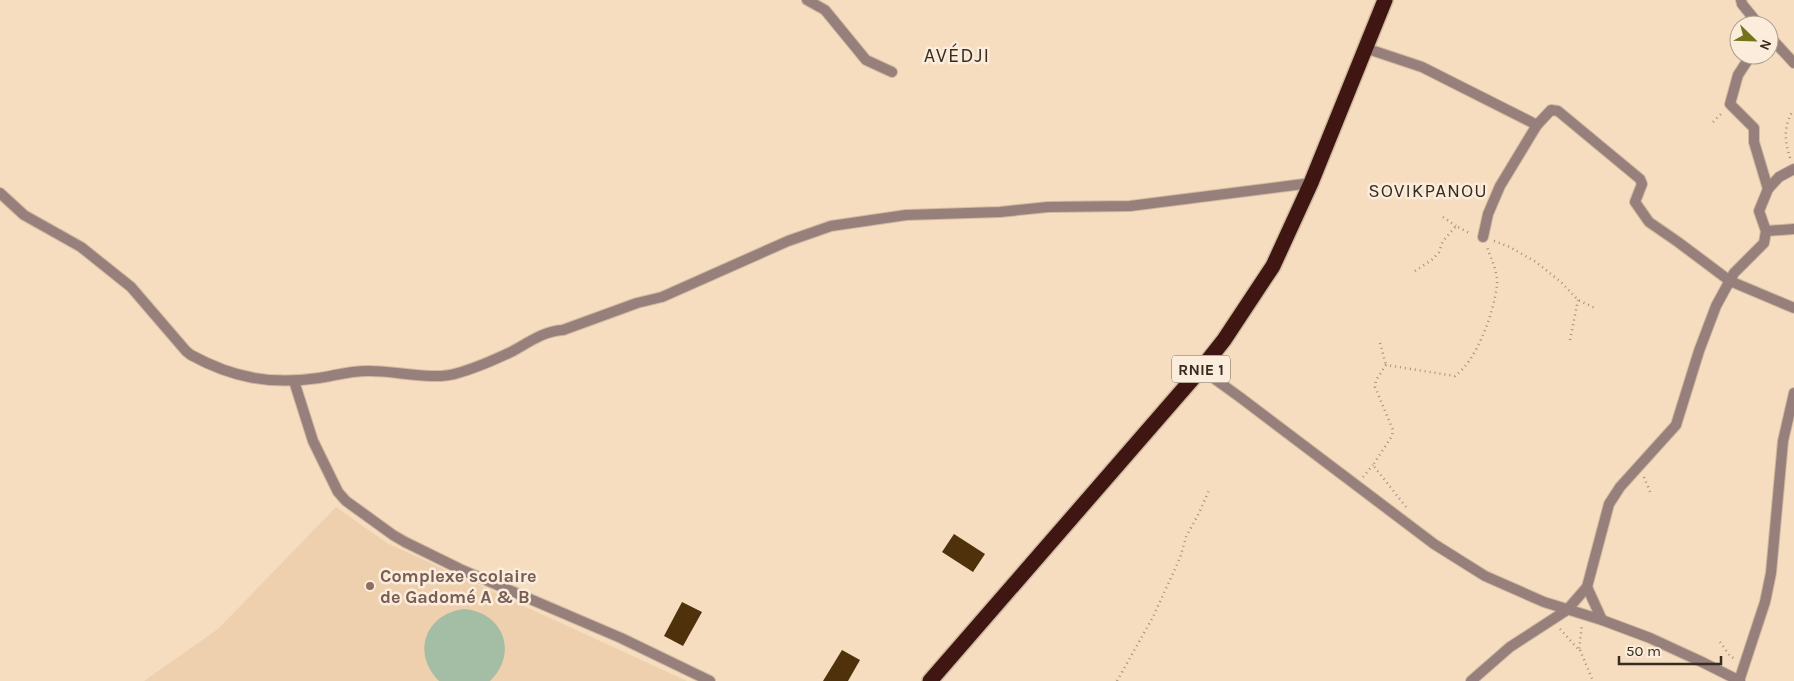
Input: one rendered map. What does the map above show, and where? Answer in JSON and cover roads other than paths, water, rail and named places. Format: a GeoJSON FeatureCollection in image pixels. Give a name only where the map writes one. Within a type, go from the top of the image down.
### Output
{"type":"FeatureCollection","features":[{"type":"Feature","properties":{"kind":"highway","name":"RNIE 1"},"geometry":{"type":"LineString","coordinates":[[930,681],[1201,369],[1224,340],[1272,266],[1311,183],[1385,0]]}},
{"type":"Feature","properties":{"kind":"street"},"geometry":{"type":"LineString","coordinates":[[807,0],[829,14],[866,60],[892,72]]}},
{"type":"Feature","properties":{"kind":"street"},"geometry":{"type":"LineString","coordinates":[[1741,0],[1751,15]]}},
{"type":"Feature","properties":{"kind":"street"},"geometry":{"type":"LineString","coordinates":[[1779,47],[1794,63]]}},
{"type":"Feature","properties":{"kind":"street"},"geometry":{"type":"LineString","coordinates":[[1365,48],[1422,67],[1537,125]]}},
{"type":"Feature","properties":{"kind":"street"},"geometry":{"type":"LineString","coordinates":[[1745,65],[1738,76],[1730,104],[1754,128],[1754,142],[1768,189]]}},
{"type":"Feature","properties":{"kind":"street"},"geometry":{"type":"LineString","coordinates":[[1483,237],[1488,214],[1500,186],[1537,125],[1551,110],[1554,110],[1588,134],[1640,179],[1642,184],[1636,202],[1649,222],[1730,281],[1794,308]]}},
{"type":"Feature","properties":{"kind":"street"},"geometry":{"type":"LineString","coordinates":[[1471,681],[1510,647],[1567,610],[1587,587],[1610,504],[1620,487],[1674,428],[1709,322],[1734,272],[1762,245],[1766,231],[1759,210],[1768,189],[1779,177],[1794,169]]}},
{"type":"Feature","properties":{"kind":"street"},"geometry":{"type":"LineString","coordinates":[[0,193],[24,215],[81,247],[131,286],[191,355],[243,376],[263,381],[294,381],[365,371],[437,376],[455,374],[510,352],[534,338],[553,330],[563,330],[637,303],[662,297],[788,241],[830,226],[906,215],[1000,212],[1048,207],[1130,206],[1311,183]]}},
{"type":"Feature","properties":{"kind":"street"},"geometry":{"type":"LineString","coordinates":[[1766,231],[1794,229]]}},
{"type":"Feature","properties":{"kind":"street"},"geometry":{"type":"LineString","coordinates":[[1201,369],[1434,544],[1478,572],[1504,585],[1567,610],[1602,620],[1674,648],[1739,681],[1765,602],[1772,573],[1783,441],[1794,393]]}},
{"type":"Feature","properties":{"kind":"street"},"geometry":{"type":"LineString","coordinates":[[294,381],[313,440],[338,492],[346,501],[404,542],[460,569],[621,638],[710,681]]}},
{"type":"Feature","properties":{"kind":"street"},"geometry":{"type":"LineString","coordinates":[[1587,587],[1602,620]]}},
{"type":"Feature","properties":{"kind":"place","name":"Complexe scolaire de Gadomé A & B"},"geometry":{"type":"Point","coordinates":[370,586]}},
{"type":"Feature","properties":{"kind":"district","name":"AVÉDJI"},"geometry":{"type":"Point","coordinates":[957,55]}},
{"type":"Feature","properties":{"kind":"district","name":"SOVIKPANOU"},"geometry":{"type":"Point","coordinates":[1428,191]}}]}
